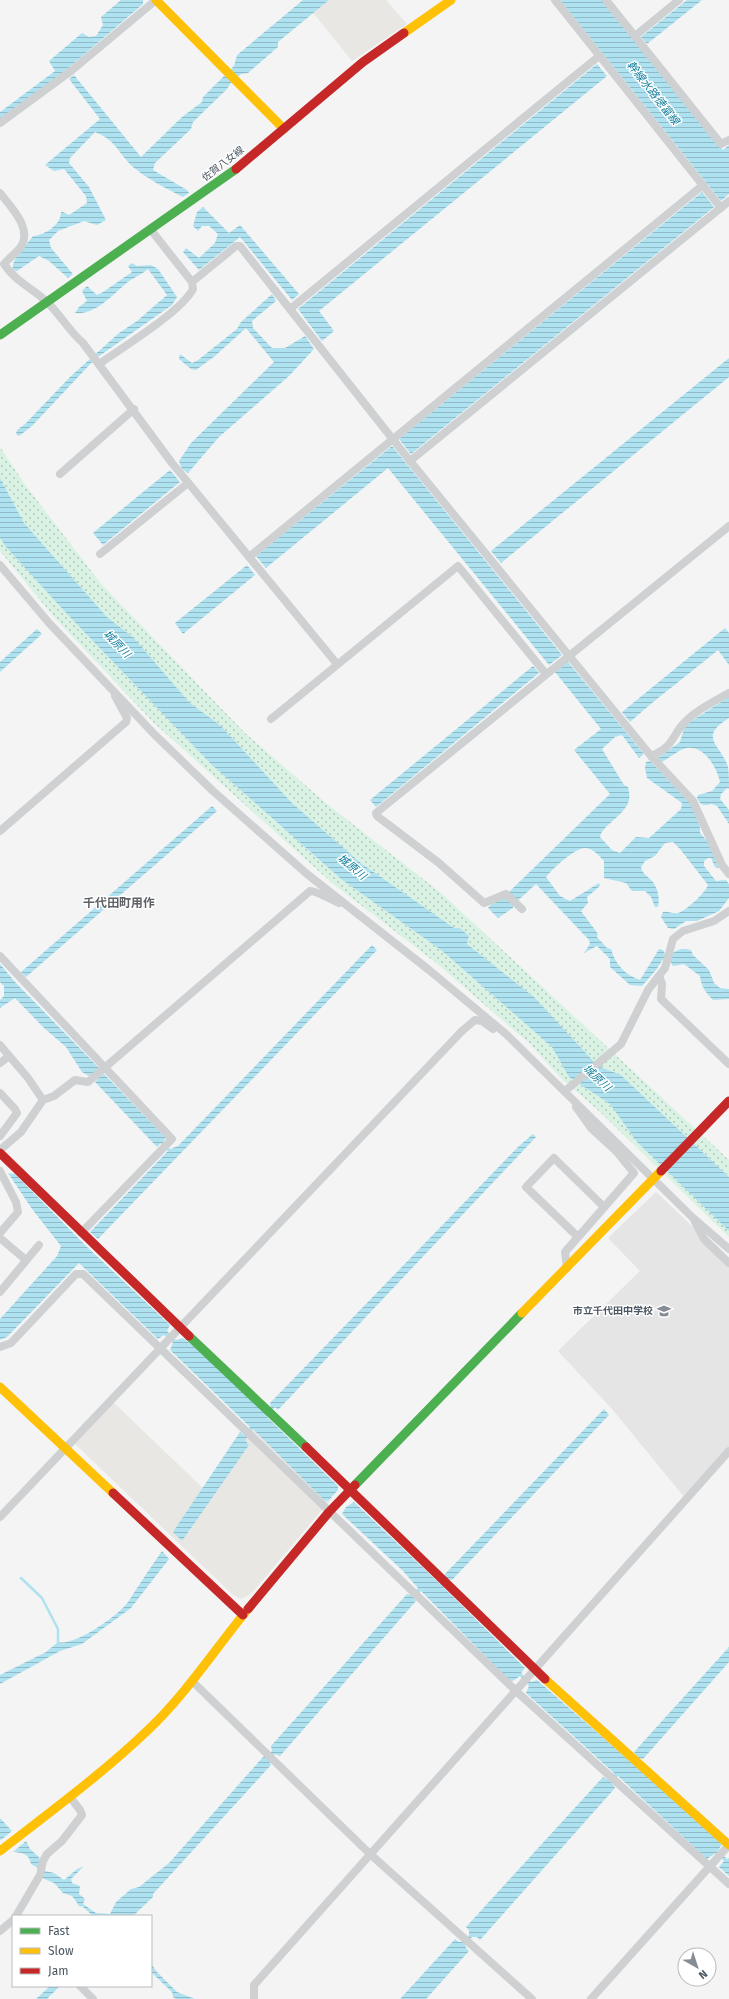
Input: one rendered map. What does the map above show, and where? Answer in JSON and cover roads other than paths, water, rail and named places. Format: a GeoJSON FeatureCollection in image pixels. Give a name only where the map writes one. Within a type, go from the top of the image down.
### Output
{"type":"FeatureCollection","features":[{"type":"Feature","properties":{"kind":"street"},"geometry":{"type":"LineString","coordinates":[[0,123],[70,71],[156,0],[284,129]]}},
{"type":"Feature","properties":{"kind":"street","name":"佐賀八女線"},"geometry":{"type":"LineString","coordinates":[[0,335],[46,301],[152,230],[230,174],[364,62],[451,0]]}},
{"type":"Feature","properties":{"kind":"street"},"geometry":{"type":"LineString","coordinates":[[555,0],[720,208]]}},
{"type":"Feature","properties":{"kind":"street"},"geometry":{"type":"LineString","coordinates":[[606,0],[721,144],[729,140]]}},
{"type":"Feature","properties":{"kind":"street"},"geometry":{"type":"LineString","coordinates":[[635,36],[679,0]]}},
{"type":"Feature","properties":{"kind":"street"},"geometry":{"type":"LineString","coordinates":[[290,309],[599,56]]}},
{"type":"Feature","properties":{"kind":"street"},"geometry":{"type":"LineString","coordinates":[[249,557],[703,186]]}},
{"type":"Feature","properties":{"kind":"street"},"geometry":{"type":"LineString","coordinates":[[0,194],[17,213],[24,234],[21,246],[2,265],[12,275],[46,301],[134,409],[188,483],[337,664]]}},
{"type":"Feature","properties":{"kind":"street"},"geometry":{"type":"LineString","coordinates":[[410,461],[729,201]]}},
{"type":"Feature","properties":{"kind":"street"},"geometry":{"type":"LineString","coordinates":[[96,361],[172,312],[190,296],[193,289],[192,282],[152,230]]}},
{"type":"Feature","properties":{"kind":"street"},"geometry":{"type":"LineString","coordinates":[[192,282],[236,246],[240,246],[410,461],[651,756],[696,806],[705,831],[722,865],[729,874]]}},
{"type":"Feature","properties":{"kind":"street"},"geometry":{"type":"LineString","coordinates":[[60,474],[134,409]]}},
{"type":"Feature","properties":{"kind":"street"},"geometry":{"type":"LineString","coordinates":[[100,554],[188,483]]}},
{"type":"Feature","properties":{"kind":"street"},"geometry":{"type":"LineString","coordinates":[[522,909],[506,894],[484,903],[439,863],[377,816],[376,813],[729,526]]}},
{"type":"Feature","properties":{"kind":"street"},"geometry":{"type":"LineString","coordinates":[[0,565],[49,623],[114,692],[155,735],[213,790],[307,874],[429,970],[506,1034],[530,1056],[555,1084],[565,1091],[692,1217],[729,1249]]}},
{"type":"Feature","properties":{"kind":"street"},"geometry":{"type":"LineString","coordinates":[[271,719],[458,566],[546,674]]}},
{"type":"Feature","properties":{"kind":"street"},"geometry":{"type":"LineString","coordinates":[[0,831],[126,722],[127,718],[116,701],[114,692]]}},
{"type":"Feature","properties":{"kind":"street"},"geometry":{"type":"LineString","coordinates":[[651,756],[659,753],[671,744],[681,726],[688,718],[729,693]]}},
{"type":"Feature","properties":{"kind":"street"},"geometry":{"type":"LineString","coordinates":[[347,906],[325,898],[313,890],[310,891],[88,1082],[75,1080],[54,1096],[43,1100],[21,1132],[0,1152],[81,1233],[351,1489],[445,1581],[533,1672],[635,1760],[725,1850],[591,1999]]}},
{"type":"Feature","properties":{"kind":"street"},"geometry":{"type":"LineString","coordinates":[[565,1091],[621,1044],[648,990],[665,968],[673,939],[683,931],[714,921],[729,911]]}},
{"type":"Feature","properties":{"kind":"street"},"geometry":{"type":"LineString","coordinates":[[0,956],[172,1139],[81,1233]]}},
{"type":"Feature","properties":{"kind":"street"},"geometry":{"type":"LineString","coordinates":[[659,976],[662,984],[661,999],[729,1064]]}},
{"type":"Feature","properties":{"kind":"street"},"geometry":{"type":"LineString","coordinates":[[0,1517],[462,1031],[475,1020],[482,1021],[492,1029],[506,1034]]}},
{"type":"Feature","properties":{"kind":"street"},"geometry":{"type":"LineString","coordinates":[[0,1045],[28,1078],[43,1100]]}},
{"type":"Feature","properties":{"kind":"street"},"geometry":{"type":"LineString","coordinates":[[0,1063],[9,1056]]}},
{"type":"Feature","properties":{"kind":"street"},"geometry":{"type":"LineString","coordinates":[[0,1093],[17,1113],[0,1136]]}},
{"type":"Feature","properties":{"kind":"street"},"geometry":{"type":"LineString","coordinates":[[567,1268],[566,1252],[634,1173],[616,1151],[591,1128],[577,1109],[574,1101]]}},
{"type":"Feature","properties":{"kind":"street"},"geometry":{"type":"LineString","coordinates":[[0,1851],[70,1797],[148,1730],[192,1681],[243,1615],[329,1512],[729,1101]]}},
{"type":"Feature","properties":{"kind":"street"},"geometry":{"type":"LineString","coordinates":[[578,1237],[526,1187],[554,1158],[604,1207]]}},
{"type":"Feature","properties":{"kind":"street"},"geometry":{"type":"LineString","coordinates":[[0,1170],[16,1202],[18,1212],[0,1233]]}},
{"type":"Feature","properties":{"kind":"street"},"geometry":{"type":"LineString","coordinates":[[692,1217],[704,1239],[729,1263]]}},
{"type":"Feature","properties":{"kind":"street"},"geometry":{"type":"LineString","coordinates":[[0,1238],[26,1260]]}},
{"type":"Feature","properties":{"kind":"street"},"geometry":{"type":"LineString","coordinates":[[0,1292],[38,1245]]}},
{"type":"Feature","properties":{"kind":"street"},"geometry":{"type":"LineString","coordinates":[[0,1347],[11,1343],[76,1274],[83,1274],[159,1349],[415,1594],[518,1688],[612,1779],[729,1884]]}},
{"type":"Feature","properties":{"kind":"street"},"geometry":{"type":"LineString","coordinates":[[0,1387],[243,1615]]}},
{"type":"Feature","properties":{"kind":"street"},"geometry":{"type":"LineString","coordinates":[[254,1999],[254,1985],[729,1451]]}},
{"type":"Feature","properties":{"kind":"street"},"geometry":{"type":"LineString","coordinates":[[192,1681],[370,1854],[532,1999]]}},
{"type":"Feature","properties":{"kind":"street"},"geometry":{"type":"LineString","coordinates":[[17,1915],[42,1871],[42,1861],[47,1854],[62,1841],[82,1815],[70,1797]]}},
{"type":"Feature","properties":{"kind":"street"},"geometry":{"type":"LineString","coordinates":[[0,1931],[12,1921]]}},
{"type":"Feature","properties":{"kind":"street"},"geometry":{"type":"LineString","coordinates":[[81,1987],[93,1999]]}},
{"type":"Feature","properties":{"kind":"water"},"geometry":{"type":"Polygon","coordinates":[[[121,0],[143,0],[143,4],[66,70],[0,119],[0,112],[55,71],[49,61],[82,33],[89,37],[96,36],[103,25],[101,17],[121,0]]]}},
{"type":"Feature","properties":{"kind":"water"},"geometry":{"type":"Polygon","coordinates":[[[303,0],[329,0],[278,42],[278,47],[248,73],[241,74],[230,84],[227,89],[193,122],[191,129],[155,163],[153,170],[187,190],[189,193],[183,197],[145,176],[128,162],[113,143],[95,132],[70,158],[69,163],[89,187],[106,220],[97,225],[84,221],[58,231],[49,240],[51,248],[73,274],[68,278],[49,261],[39,256],[17,271],[13,270],[16,257],[33,236],[42,234],[52,228],[58,221],[61,212],[69,215],[87,203],[86,196],[64,169],[54,171],[45,165],[100,119],[69,79],[74,75],[141,157],[182,117],[202,102],[203,97],[234,66],[237,55],[303,0]]]}},
{"type":"Feature","properties":{"kind":"water","name":"幹線水路徳富線"},"geometry":{"type":"Polygon","coordinates":[[[560,0],[602,0],[723,150],[729,145],[729,194],[721,201],[560,0]]]}},
{"type":"Feature","properties":{"kind":"water"},"geometry":{"type":"Polygon","coordinates":[[[687,0],[702,0],[647,44],[641,37],[687,0]]]}},
{"type":"Feature","properties":{"kind":"water"},"geometry":{"type":"Polygon","coordinates":[[[597,64],[607,76],[319,311],[334,331],[322,341],[298,309],[597,64]]]}},
{"type":"Feature","properties":{"kind":"water"},"geometry":{"type":"Polygon","coordinates":[[[702,192],[714,207],[411,454],[399,439],[702,192]]]}},
{"type":"Feature","properties":{"kind":"water"},"geometry":{"type":"Polygon","coordinates":[[[203,207],[229,233],[240,225],[299,294],[292,300],[240,237],[199,270],[183,252],[186,248],[199,258],[215,243],[218,234],[209,226],[202,226],[198,231],[193,226],[197,212],[203,207]]]}},
{"type":"Feature","properties":{"kind":"water"},"geometry":{"type":"Polygon","coordinates":[[[132,263],[137,266],[151,265],[158,269],[177,297],[172,305],[95,359],[32,426],[19,436],[16,434],[17,430],[25,424],[71,376],[119,333],[137,321],[167,295],[148,269],[129,281],[98,307],[91,311],[75,313],[79,307],[87,301],[82,291],[87,286],[97,295],[103,292],[132,272],[128,266],[132,263]]]}},
{"type":"Feature","properties":{"kind":"water"},"geometry":{"type":"Polygon","coordinates":[[[272,294],[276,301],[252,321],[253,328],[272,348],[285,348],[305,336],[314,349],[289,376],[219,437],[188,473],[182,469],[179,461],[191,443],[274,362],[246,328],[215,356],[196,370],[191,369],[179,359],[180,354],[192,363],[198,360],[237,329],[241,322],[272,294]]]}},
{"type":"Feature","properties":{"kind":"water"},"geometry":{"type":"Polygon","coordinates":[[[729,358],[729,377],[501,563],[491,551],[729,358]]]}},
{"type":"Feature","properties":{"kind":"water"},"geometry":{"type":"Polygon","coordinates":[[[392,446],[562,655],[549,665],[388,468],[266,568],[256,556],[392,446]]]}},
{"type":"Feature","properties":{"kind":"water"},"geometry":{"type":"Polygon","coordinates":[[[170,470],[180,482],[103,545],[93,533],[170,470]]]}},
{"type":"Feature","properties":{"kind":"water","name":"城原川"},"geometry":{"type":"Polygon","coordinates":[[[0,478],[24,523],[107,617],[134,638],[189,702],[221,726],[292,803],[362,864],[454,928],[460,928],[469,936],[467,944],[534,997],[598,1066],[621,1075],[729,1177],[729,1231],[637,1142],[610,1104],[569,1077],[552,1047],[441,950],[341,879],[211,764],[67,614],[6,547],[0,538],[0,478]]]}},
{"type":"Feature","properties":{"kind":"water"},"geometry":{"type":"Polygon","coordinates":[[[247,565],[255,575],[183,634],[175,623],[247,565]]]}},
{"type":"Feature","properties":{"kind":"water"},"geometry":{"type":"Polygon","coordinates":[[[725,628],[729,633],[729,665],[718,650],[630,722],[622,712],[725,628]]]}},
{"type":"Feature","properties":{"kind":"water"},"geometry":{"type":"Polygon","coordinates":[[[37,629],[42,634],[0,672],[0,662],[37,629]]]}},
{"type":"Feature","properties":{"kind":"water"},"geometry":{"type":"Polygon","coordinates":[[[568,662],[644,754],[639,758],[622,735],[615,737],[602,749],[624,785],[628,787],[629,800],[627,806],[619,816],[605,828],[600,837],[612,850],[620,853],[636,837],[649,838],[681,809],[682,803],[647,778],[645,768],[646,762],[650,761],[692,805],[700,827],[700,833],[708,842],[719,868],[715,867],[711,858],[704,861],[704,866],[716,881],[726,880],[729,884],[729,898],[719,911],[697,921],[686,921],[674,929],[668,928],[661,917],[663,912],[681,912],[699,897],[708,885],[673,842],[665,843],[655,856],[645,861],[641,867],[643,872],[653,882],[656,888],[659,897],[658,907],[655,907],[651,897],[645,891],[632,891],[626,883],[604,878],[604,861],[596,853],[586,848],[582,848],[571,854],[546,877],[560,896],[570,901],[599,883],[600,886],[587,897],[588,903],[581,911],[598,934],[597,937],[607,948],[611,949],[618,964],[625,972],[640,980],[659,949],[663,950],[665,954],[671,955],[675,951],[686,949],[691,950],[693,955],[709,970],[714,983],[720,988],[729,989],[729,999],[713,1000],[704,989],[700,976],[684,964],[673,966],[670,961],[663,959],[656,970],[642,986],[630,985],[610,967],[610,959],[597,946],[584,953],[590,944],[589,940],[536,884],[513,905],[513,908],[498,918],[488,908],[490,905],[507,895],[610,794],[574,750],[601,729],[555,672],[568,662]]]}},
{"type":"Feature","properties":{"kind":"water"},"geometry":{"type":"Polygon","coordinates":[[[533,666],[539,673],[376,807],[370,800],[533,666]]]}},
{"type":"Feature","properties":{"kind":"water"},"geometry":{"type":"Polygon","coordinates":[[[729,697],[729,718],[719,725],[714,731],[713,736],[714,741],[728,767],[729,789],[727,788],[721,794],[720,799],[729,810],[729,824],[717,806],[712,804],[703,805],[697,798],[698,795],[712,791],[720,782],[716,770],[705,754],[693,748],[687,748],[662,762],[658,761],[658,758],[680,742],[684,729],[690,722],[729,697]]]}},
{"type":"Feature","properties":{"kind":"water"},"geometry":{"type":"Polygon","coordinates":[[[212,806],[217,811],[26,977],[21,972],[212,806]]]}},
{"type":"Feature","properties":{"kind":"water"},"geometry":{"type":"Polygon","coordinates":[[[372,945],[377,950],[98,1239],[90,1232],[168,1151],[161,1143],[157,1147],[95,1082],[98,1079],[92,1073],[89,1076],[82,1072],[66,1047],[43,1027],[15,998],[0,1008],[0,1000],[4,996],[4,986],[0,982],[0,964],[15,982],[99,1068],[95,1072],[100,1077],[104,1074],[166,1138],[163,1142],[170,1149],[178,1146],[372,945]]]}},
{"type":"Feature","properties":{"kind":"water"},"geometry":{"type":"Polygon","coordinates":[[[533,1134],[536,1137],[278,1410],[275,1407],[267,1417],[338,1486],[338,1490],[329,1500],[325,1501],[253,1429],[245,1440],[249,1445],[182,1541],[173,1532],[240,1432],[244,1435],[250,1427],[170,1350],[173,1343],[164,1335],[158,1339],[79,1263],[7,1337],[0,1340],[0,1319],[57,1256],[61,1246],[32,1209],[8,1173],[15,1174],[85,1245],[170,1325],[167,1331],[176,1340],[183,1338],[271,1407],[270,1403],[519,1146],[533,1134]]]}},
{"type":"Feature","properties":{"kind":"water"},"geometry":{"type":"Polygon","coordinates":[[[604,1409],[609,1415],[452,1580],[449,1580],[443,1587],[525,1668],[521,1673],[531,1682],[537,1680],[631,1762],[636,1755],[634,1752],[729,1647],[729,1662],[643,1759],[639,1758],[722,1844],[718,1851],[727,1859],[729,1858],[729,1876],[719,1867],[724,1861],[716,1853],[707,1859],[618,1776],[612,1783],[615,1788],[480,1940],[477,1937],[472,1937],[465,1944],[469,1951],[426,1999],[400,1999],[455,1939],[459,1942],[463,1942],[469,1935],[469,1930],[466,1927],[603,1777],[609,1780],[614,1773],[526,1693],[529,1686],[520,1676],[511,1682],[421,1591],[414,1598],[416,1601],[280,1756],[275,1754],[269,1761],[271,1765],[153,1894],[153,1897],[134,1915],[92,1915],[82,1906],[80,1907],[72,1896],[63,1893],[54,1883],[42,1878],[38,1868],[31,1864],[27,1856],[22,1853],[13,1852],[26,1841],[30,1849],[39,1857],[41,1867],[45,1871],[54,1873],[64,1880],[77,1869],[83,1867],[71,1879],[72,1883],[80,1886],[79,1894],[85,1899],[83,1904],[96,1913],[110,1914],[116,1902],[131,1889],[139,1887],[169,1863],[263,1757],[266,1757],[272,1751],[271,1746],[407,1594],[411,1595],[418,1588],[403,1571],[342,1514],[346,1507],[354,1502],[440,1584],[445,1574],[604,1409]]]}},
{"type":"Feature","properties":{"kind":"water"},"geometry":{"type":"Polygon","coordinates":[[[162,1551],[169,1559],[131,1608],[82,1644],[60,1651],[0,1684],[0,1675],[46,1652],[58,1642],[74,1640],[85,1635],[96,1629],[116,1614],[128,1602],[162,1551]]]}},
{"type":"Feature","properties":{"kind":"water"},"geometry":{"type":"Polygon","coordinates":[[[0,1818],[12,1831],[1,1840],[0,1839],[0,1818]]]}},
{"type":"Feature","properties":{"kind":"water"},"geometry":{"type":"Polygon","coordinates":[[[152,1965],[156,1971],[177,1992],[195,1999],[176,1999],[173,1997],[172,1992],[152,1973],[152,1965]]]}},
{"type":"Feature","properties":{"kind":"water"},"geometry":{"type":"Polygon","coordinates":[[[49,1987],[59,1987],[47,1999],[36,1999],[49,1987]]]}},
{"type":"Feature","properties":{"kind":"waterway"},"geometry":{"type":"LineString","coordinates":[[21,1578],[42,1598],[58,1629],[58,1642]]}},
{"type":"Feature","properties":{"kind":"place","name":"市立千代田中学校"},"geometry":{"type":"Point","coordinates":[664,1311]}},
{"type":"Feature","properties":{"kind":"district","name":"千代田町用作"},"geometry":{"type":"Point","coordinates":[119,903]}}]}
